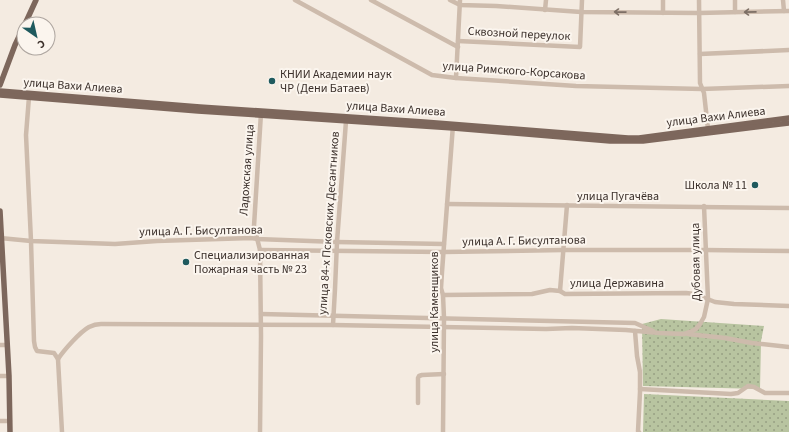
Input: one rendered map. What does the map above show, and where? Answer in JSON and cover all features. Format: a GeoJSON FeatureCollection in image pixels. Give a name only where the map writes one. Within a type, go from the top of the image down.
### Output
{"type":"FeatureCollection","features":[{"type":"Feature","properties":{"kind":"main road"},"geometry":{"type":"LineString","coordinates":[[28,16],[36,0]]}},
{"type":"Feature","properties":{"kind":"main road"},"geometry":{"type":"LineString","coordinates":[[0,85],[16,43]]}},
{"type":"Feature","properties":{"kind":"main road","name":"улица Вахи Алиева"},"geometry":{"type":"LineString","coordinates":[[0,91],[346,121],[453,126],[633,142],[789,122]]}},
{"type":"Feature","properties":{"kind":"main road","name":"улица Вахи Алиева"},"geometry":{"type":"LineString","coordinates":[[0,95],[170,109],[628,138],[789,118]]}},
{"type":"Feature","properties":{"kind":"main road"},"geometry":{"type":"LineString","coordinates":[[0,211],[9,376],[10,432]]}},
{"type":"Feature","properties":{"kind":"street","name":"улица Римского-Корсакова"},"geometry":{"type":"LineString","coordinates":[[295,0],[432,75],[576,86],[702,88],[789,86]]}},
{"type":"Feature","properties":{"kind":"street","name":"Сквозной переулок"},"geometry":{"type":"LineString","coordinates":[[371,0],[458,47]]}},
{"type":"Feature","properties":{"kind":"street"},"geometry":{"type":"LineString","coordinates":[[450,0],[545,10],[663,13],[786,11],[783,0]]}},
{"type":"Feature","properties":{"kind":"street"},"geometry":{"type":"LineString","coordinates":[[496,0],[496,6]]}},
{"type":"Feature","properties":{"kind":"street"},"geometry":{"type":"LineString","coordinates":[[545,10],[546,0]]}},
{"type":"Feature","properties":{"kind":"street"},"geometry":{"type":"LineString","coordinates":[[581,12],[582,0]]}},
{"type":"Feature","properties":{"kind":"street"},"geometry":{"type":"LineString","coordinates":[[663,0],[663,13]]}},
{"type":"Feature","properties":{"kind":"street"},"geometry":{"type":"LineString","coordinates":[[699,0],[700,83],[704,93],[708,129]]}},
{"type":"Feature","properties":{"kind":"street"},"geometry":{"type":"LineString","coordinates":[[735,0],[736,12]]}},
{"type":"Feature","properties":{"kind":"street"},"geometry":{"type":"LineString","coordinates":[[456,78],[460,2]]}},
{"type":"Feature","properties":{"kind":"street","name":"Сквозной переулок"},"geometry":{"type":"LineString","coordinates":[[458,41],[580,47],[581,12]]}},
{"type":"Feature","properties":{"kind":"street"},"geometry":{"type":"LineString","coordinates":[[700,54],[789,50]]}},
{"type":"Feature","properties":{"kind":"street"},"geometry":{"type":"LineString","coordinates":[[29,97],[26,135],[33,328],[36,349],[39,351],[54,353],[58,359],[62,432]]}},
{"type":"Feature","properties":{"kind":"street","name":"Ладожская улица"},"geometry":{"type":"LineString","coordinates":[[260,432],[260,250],[254,226],[261,114]]}},
{"type":"Feature","properties":{"kind":"street","name":"улица 84-х Псковских Десантников"},"geometry":{"type":"LineString","coordinates":[[333,325],[336,251],[346,121]]}},
{"type":"Feature","properties":{"kind":"street","name":"улица Каменщиков"},"geometry":{"type":"LineString","coordinates":[[443,432],[444,318],[443,295],[441,288],[453,126]]}},
{"type":"Feature","properties":{"kind":"street","name":"улица Пугачёва"},"geometry":{"type":"LineString","coordinates":[[447,204],[789,208]]}},
{"type":"Feature","properties":{"kind":"street"},"geometry":{"type":"LineString","coordinates":[[560,291],[567,205]]}},
{"type":"Feature","properties":{"kind":"street","name":"Дубовая улица"},"geometry":{"type":"LineString","coordinates":[[684,334],[696,329],[700,324],[704,317],[708,299],[704,206]]}},
{"type":"Feature","properties":{"kind":"street","name":"улица А. Г. Бисултанова"},"geometry":{"type":"LineString","coordinates":[[1,238],[31,241],[115,244],[244,238],[337,242],[444,244]]}},
{"type":"Feature","properties":{"kind":"street","name":"улица А. Г. Бисултанова"},"geometry":{"type":"LineString","coordinates":[[260,250],[443,252],[563,250],[789,251]]}},
{"type":"Feature","properties":{"kind":"street","name":"улица Державина"},"geometry":{"type":"LineString","coordinates":[[443,295],[532,294],[550,290],[560,291],[565,294],[695,294],[715,302],[789,306]]}},
{"type":"Feature","properties":{"kind":"street"},"geometry":{"type":"LineString","coordinates":[[261,314],[635,323],[659,333]]}},
{"type":"Feature","properties":{"kind":"street"},"geometry":{"type":"LineString","coordinates":[[58,359],[82,332],[96,324],[333,325],[546,329],[572,328],[684,334],[789,347]]}},
{"type":"Feature","properties":{"kind":"street"},"geometry":{"type":"LineString","coordinates":[[635,331],[640,372],[638,432]]}},
{"type":"Feature","properties":{"kind":"street"},"geometry":{"type":"LineString","coordinates":[[0,345],[7,345]]}},
{"type":"Feature","properties":{"kind":"street"},"geometry":{"type":"LineString","coordinates":[[418,403],[419,376],[444,374]]}},
{"type":"Feature","properties":{"kind":"street"},"geometry":{"type":"LineString","coordinates":[[0,376],[9,376]]}},
{"type":"Feature","properties":{"kind":"street"},"geometry":{"type":"LineString","coordinates":[[640,390],[732,394],[748,386],[754,387],[765,393],[789,394]]}},
{"type":"Feature","properties":{"kind":"street"},"geometry":{"type":"LineString","coordinates":[[0,420],[10,422]]}},
{"type":"Feature","properties":{"kind":"green space"},"geometry":{"type":"Polygon","coordinates":[[[661,319],[764,326],[761,341],[760,389],[643,386],[642,324],[661,319]]]}},
{"type":"Feature","properties":{"kind":"green space"},"geometry":{"type":"Polygon","coordinates":[[[644,394],[789,401],[789,432],[643,432],[644,394]]]}},
{"type":"Feature","properties":{"kind":"place","name":"КНИИ Академии наук ЧР (Дени Батаев)"},"geometry":{"type":"Point","coordinates":[272,81]}},
{"type":"Feature","properties":{"kind":"place","name":"Школа № 11"},"geometry":{"type":"Point","coordinates":[755,185]}},
{"type":"Feature","properties":{"kind":"place","name":"Специализированная Пожарная часть № 23"},"geometry":{"type":"Point","coordinates":[186,262]}}]}
